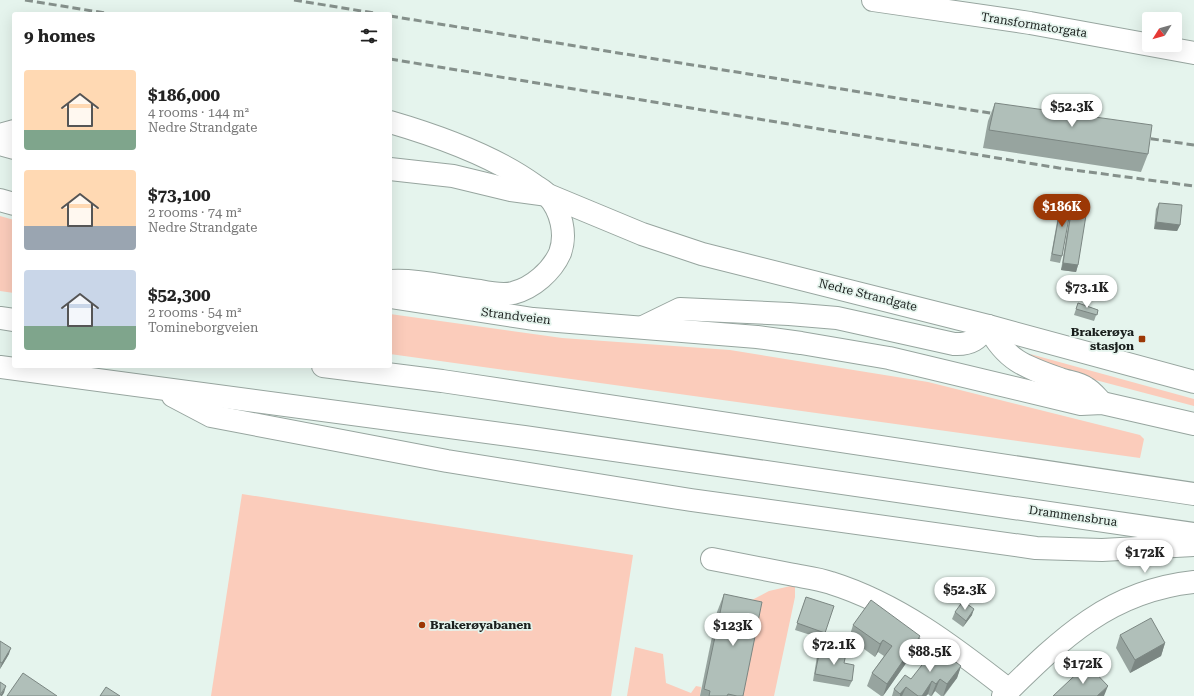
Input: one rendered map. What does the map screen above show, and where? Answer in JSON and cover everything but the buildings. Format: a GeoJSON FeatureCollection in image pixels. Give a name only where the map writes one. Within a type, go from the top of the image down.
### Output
{"type":"FeatureCollection","features":[{"type":"Feature","properties":{"kind":"main road","name":"Transformatorgata"},"geometry":{"type":"LineString","coordinates":[[873,0],[1030,23],[1194,53]]}},
{"type":"Feature","properties":{"kind":"main road"},"geometry":{"type":"LineString","coordinates":[[392,123],[434,137],[487,158],[518,174],[548,195],[557,210],[561,222],[560,250],[556,262],[547,272],[525,288],[512,293],[489,292],[392,281]]}},
{"type":"Feature","properties":{"kind":"main road"},"geometry":{"type":"LineString","coordinates":[[0,135],[12,132]]}},
{"type":"Feature","properties":{"kind":"main road"},"geometry":{"type":"LineString","coordinates":[[0,144],[12,147]]}},
{"type":"Feature","properties":{"kind":"main road"},"geometry":{"type":"LineString","coordinates":[[392,169],[453,176],[483,182],[511,190],[548,195]]}},
{"type":"Feature","properties":{"kind":"main road","name":"Nedre Strandgate"},"geometry":{"type":"LineString","coordinates":[[548,195],[642,234],[702,254],[988,326],[1194,382]]}},
{"type":"Feature","properties":{"kind":"main road"},"geometry":{"type":"LineString","coordinates":[[0,200],[12,203]]}},
{"type":"Feature","properties":{"kind":"main road","name":"Strandveien"},"geometry":{"type":"LineString","coordinates":[[392,297],[533,319],[643,327]]}},
{"type":"Feature","properties":{"kind":"main road"},"geometry":{"type":"LineString","coordinates":[[643,327],[680,309],[789,314],[837,318],[963,345],[973,342],[979,338],[988,326],[997,343],[1006,353],[1036,370],[1087,388],[1102,403]]}},
{"type":"Feature","properties":{"kind":"main road"},"geometry":{"type":"LineString","coordinates":[[0,318],[12,320]]}},
{"type":"Feature","properties":{"kind":"main road"},"geometry":{"type":"LineString","coordinates":[[643,327],[757,338],[848,350],[889,358],[1081,404],[1102,403],[1194,424]]}},
{"type":"Feature","properties":{"kind":"main road","name":"Drammensbrua"},"geometry":{"type":"LineString","coordinates":[[0,368],[517,436],[1194,534]]}},
{"type":"Feature","properties":{"kind":"main road"},"geometry":{"type":"LineString","coordinates":[[340,368],[442,381],[959,460],[1194,494]]}},
{"type":"Feature","properties":{"kind":"main road"},"geometry":{"type":"LineString","coordinates":[[158,388],[211,416],[447,461],[691,500],[1036,548],[1102,550],[1194,545]]}},
{"type":"Feature","properties":{"kind":"main road"},"geometry":{"type":"LineString","coordinates":[[712,560],[831,582],[870,597],[892,608],[971,660],[1006,693],[1077,628],[1108,608],[1132,596],[1157,588],[1194,582]]}},
{"type":"Feature","properties":{"kind":"shaded area"},"geometry":{"type":"Polygon","coordinates":[[[0,216],[12,219],[12,293],[0,291],[0,216]]]}},
{"type":"Feature","properties":{"kind":"shaded area"},"geometry":{"type":"Polygon","coordinates":[[[392,314],[562,338],[730,350],[928,382],[1140,435],[1144,439],[1140,458],[392,354],[392,314]]]}},
{"type":"Feature","properties":{"kind":"shaded area"},"geometry":{"type":"Polygon","coordinates":[[[1030,354],[1194,399],[1194,406],[1050,368],[1030,354]]]}},
{"type":"Feature","properties":{"kind":"shaded area","name":"Brakerøyabanen"},"geometry":{"type":"Polygon","coordinates":[[[242,494],[633,555],[611,696],[211,696],[242,494]]]}},
{"type":"Feature","properties":{"kind":"shaded area"},"geometry":{"type":"Polygon","coordinates":[[[795,585],[795,597],[774,696],[740,696],[750,601],[769,591],[795,585]]]}},
{"type":"Feature","properties":{"kind":"shaded area"},"geometry":{"type":"Polygon","coordinates":[[[635,647],[663,654],[666,683],[691,693],[696,686],[701,687],[700,696],[627,696],[635,647]]]}},
{"type":"Feature","properties":{"kind":"railway"},"geometry":{"type":"LineString","coordinates":[[25,0],[99,12]]}},
{"type":"Feature","properties":{"kind":"railway"},"geometry":{"type":"LineString","coordinates":[[294,0],[368,12]]}},
{"type":"Feature","properties":{"kind":"railway"},"geometry":{"type":"LineString","coordinates":[[392,16],[1002,115]]}},
{"type":"Feature","properties":{"kind":"railway"},"geometry":{"type":"LineString","coordinates":[[392,59],[1059,168],[1194,186]]}},
{"type":"Feature","properties":{"kind":"railway"},"geometry":{"type":"LineString","coordinates":[[1139,137],[1194,145]]}},
{"type":"Feature","properties":{"kind":"place","name":"Brakerøya stasjon"},"geometry":{"type":"Point","coordinates":[1142,339]}},
{"type":"Feature","properties":{"kind":"place","name":"Brakerøyabanen"},"geometry":{"type":"Point","coordinates":[422,625]}}]}
